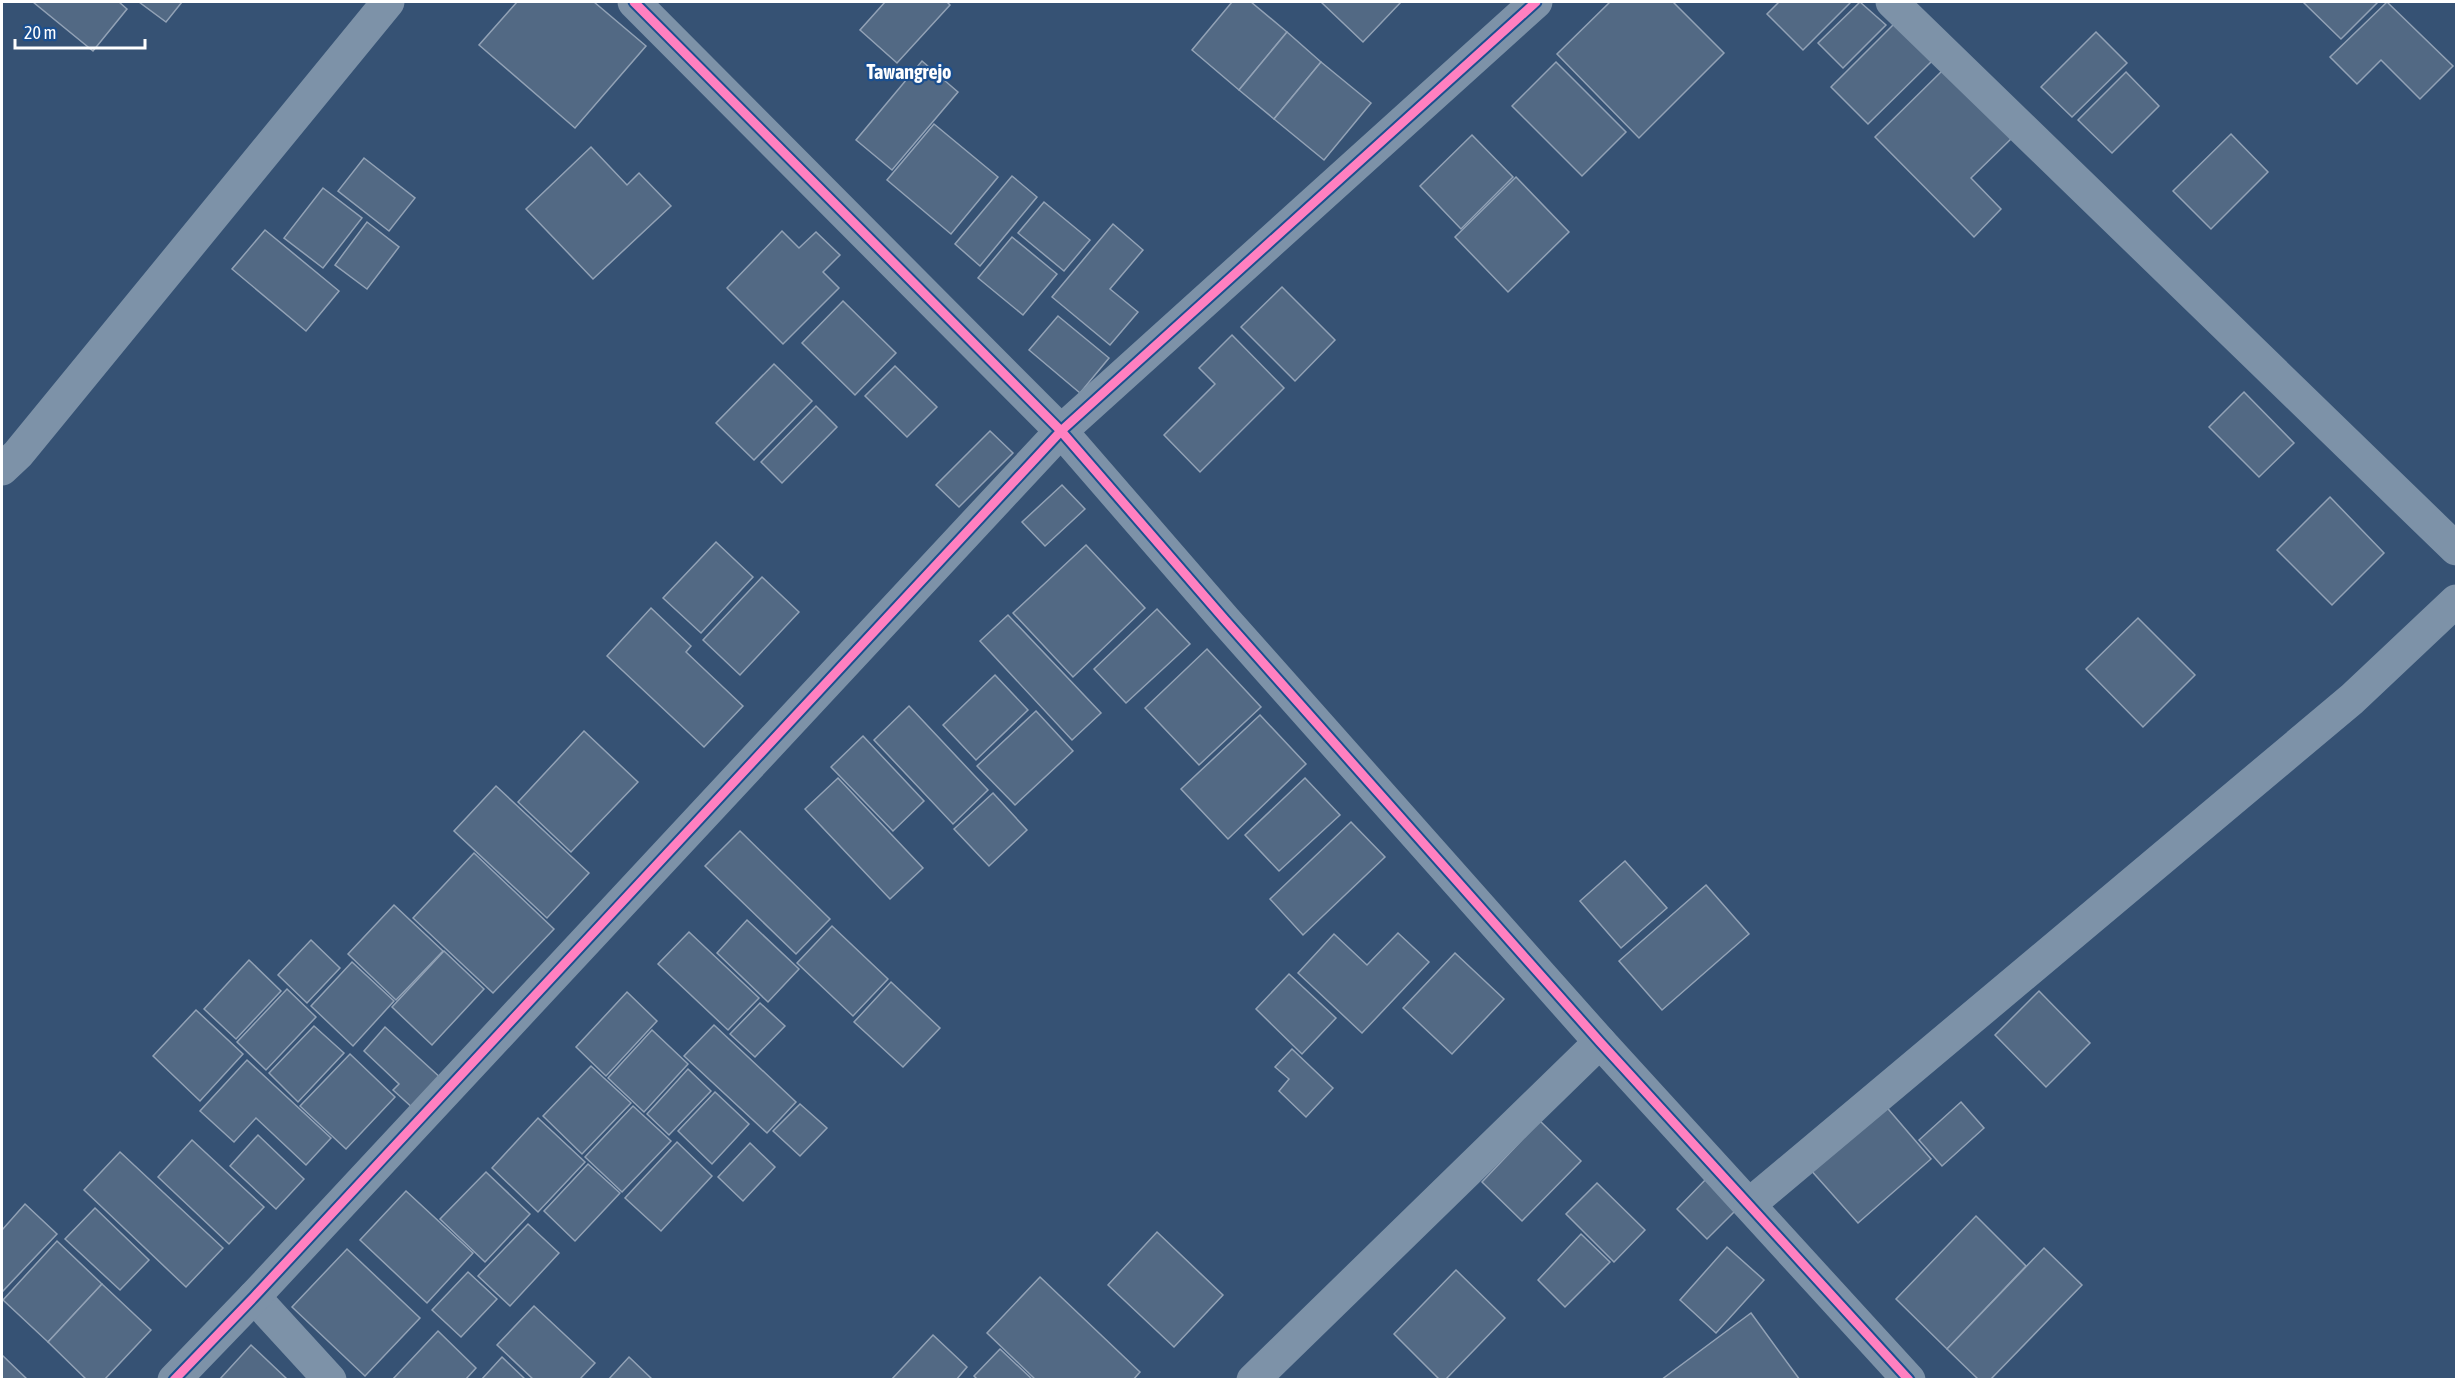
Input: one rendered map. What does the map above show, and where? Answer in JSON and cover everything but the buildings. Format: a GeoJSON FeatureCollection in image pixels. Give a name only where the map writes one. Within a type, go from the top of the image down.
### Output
{"type":"FeatureCollection","features":[{"type":"Feature","properties":{"kind":"street"},"geometry":{"type":"LineString","coordinates":[[2,469],[18,454],[388,2]]}},
{"type":"Feature","properties":{"kind":"street"},"geometry":{"type":"LineString","coordinates":[[633,2],[1061,431],[1225,620],[1600,1042],[1750,1203],[1909,1380]]}},
{"type":"Feature","properties":{"kind":"street"},"geometry":{"type":"LineString","coordinates":[[174,1380],[1061,431],[1536,2]]}},
{"type":"Feature","properties":{"kind":"street"},"geometry":{"type":"LineString","coordinates":[[1892,2],[2457,549]]}},
{"type":"Feature","properties":{"kind":"street"},"geometry":{"type":"LineString","coordinates":[[1750,1203],[2352,699],[2457,601]]}},
{"type":"Feature","properties":{"kind":"street"},"geometry":{"type":"LineString","coordinates":[[1253,1380],[1600,1042]]}},
{"type":"Feature","properties":{"kind":"street"},"geometry":{"type":"LineString","coordinates":[[254,1297],[330,1380]]}},
{"type":"Feature","properties":{"kind":"cycle path"},"geometry":{"type":"LineString","coordinates":[[634,2],[1061,431],[1225,620],[1600,1042],[1909,1380]]}},
{"type":"Feature","properties":{"kind":"cycle path"},"geometry":{"type":"LineString","coordinates":[[174,1380],[1061,431],[1536,2]]}},
{"type":"Feature","properties":{"kind":"district","name":"Tawangrejo"},"geometry":{"type":"Point","coordinates":[909,71]}}]}
